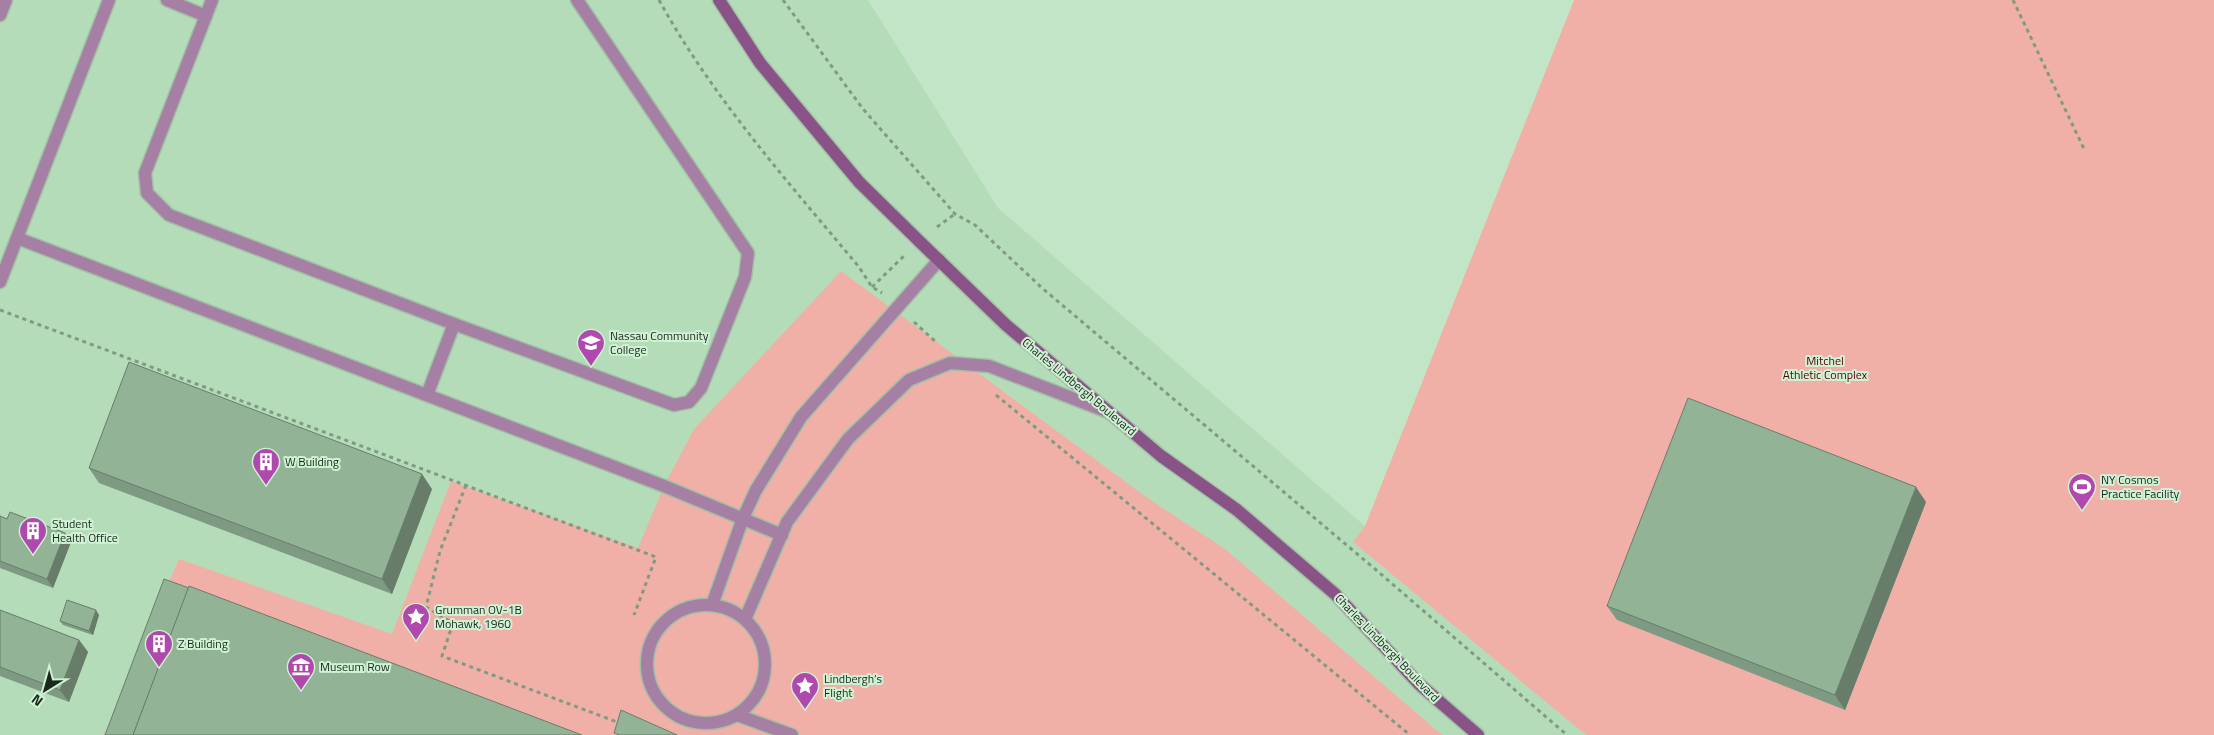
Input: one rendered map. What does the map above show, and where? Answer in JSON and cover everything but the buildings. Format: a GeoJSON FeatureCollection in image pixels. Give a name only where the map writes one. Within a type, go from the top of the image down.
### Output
{"type":"FeatureCollection","features":[{"type":"Feature","properties":{"kind":"street"},"geometry":{"type":"LineString","coordinates":[[0,15],[6,0]]}},
{"type":"Feature","properties":{"kind":"street"},"geometry":{"type":"LineString","coordinates":[[0,282],[109,0]]}},
{"type":"Feature","properties":{"kind":"street"},"geometry":{"type":"LineString","coordinates":[[168,0],[206,16]]}},
{"type":"Feature","properties":{"kind":"street"},"geometry":{"type":"LineString","coordinates":[[212,0],[146,173],[147,194],[169,215],[454,324],[674,404],[689,402],[700,388],[746,276],[748,253],[577,0]]}},
{"type":"Feature","properties":{"kind":"street","name":"Charles Lindbergh Boulevard"},"geometry":{"type":"LineString","coordinates":[[719,0],[760,63],[859,182],[1006,325],[1161,456],[1237,510],[1335,594],[1419,684],[1478,735]]}},
{"type":"Feature","properties":{"kind":"street"},"geometry":{"type":"LineString","coordinates":[[17,238],[743,518],[782,535]]}},
{"type":"Feature","properties":{"kind":"street"},"geometry":{"type":"LineString","coordinates":[[712,605],[743,518],[756,490],[801,417],[939,260]]}},
{"type":"Feature","properties":{"kind":"street"},"geometry":{"type":"LineString","coordinates":[[427,396],[454,324]]}},
{"type":"Feature","properties":{"kind":"street"},"geometry":{"type":"LineString","coordinates":[[746,617],[787,522],[848,439],[909,380],[950,362],[989,366],[1109,412]]}},
{"type":"Feature","properties":{"kind":"street"},"geometry":{"type":"LineString","coordinates":[[712,605],[746,617],[760,637],[766,657],[765,678],[757,696],[743,712],[725,721],[704,724],[684,720],[668,710],[655,696],[648,678],[647,660],[651,641],[661,625],[675,613],[693,606],[712,605]]}},
{"type":"Feature","properties":{"kind":"street"},"geometry":{"type":"LineString","coordinates":[[737,714],[792,735]]}},
{"type":"Feature","properties":{"kind":"path"},"geometry":{"type":"LineString","coordinates":[[783,0],[863,109],[954,214],[975,225],[1042,288],[1374,568],[1567,735]]}},
{"type":"Feature","properties":{"kind":"path"},"geometry":{"type":"LineString","coordinates":[[2013,0],[2085,151]]}},
{"type":"Feature","properties":{"kind":"path"},"geometry":{"type":"LineString","coordinates":[[0,310],[656,557],[634,615]]}},
{"type":"Feature","properties":{"kind":"path"},"geometry":{"type":"LineString","coordinates":[[466,485],[440,551],[426,607],[453,623],[442,656],[617,722]]}},
{"type":"Feature","properties":{"kind":"shaded area","name":"Nassau Community College"},"geometry":{"type":"Polygon","coordinates":[[[0,0],[868,0],[998,208],[1606,735],[0,735],[0,0]]]}},
{"type":"Feature","properties":{"kind":"green space","name":"Mitchel Athletic Complex"},"geometry":{"type":"Polygon","coordinates":[[[1574,0],[2214,0],[2214,735],[1586,735],[1353,542],[1365,526],[1574,0]]]}},
{"type":"Feature","properties":{"kind":"green space","name":"Museum Row"},"geometry":{"type":"Polygon","coordinates":[[[841,271],[1146,497],[1225,549],[1442,735],[104,735],[179,559],[392,634],[451,481],[638,548],[664,486],[694,429],[841,271]]]}},
{"type":"Feature","properties":{"kind":"place","name":"Nassau Community College"},"geometry":{"type":"Point","coordinates":[591,367]}},
{"type":"Feature","properties":{"kind":"place","name":"W Building"},"geometry":{"type":"Point","coordinates":[266,486]}},
{"type":"Feature","properties":{"kind":"place","name":"NY Cosmos Practice Facility"},"geometry":{"type":"Point","coordinates":[2082,511]}},
{"type":"Feature","properties":{"kind":"place","name":"Student Health Office"},"geometry":{"type":"Point","coordinates":[33,555]}},
{"type":"Feature","properties":{"kind":"place","name":"Grumman OV-1B Mohawk, 1960"},"geometry":{"type":"Point","coordinates":[416,641]}},
{"type":"Feature","properties":{"kind":"place","name":"Z Building"},"geometry":{"type":"Point","coordinates":[159,668]}},
{"type":"Feature","properties":{"kind":"place","name":"Museum Row"},"geometry":{"type":"Point","coordinates":[301,691]}},
{"type":"Feature","properties":{"kind":"place","name":"Lindbergh’s Flight"},"geometry":{"type":"Point","coordinates":[805,710]}}]}
